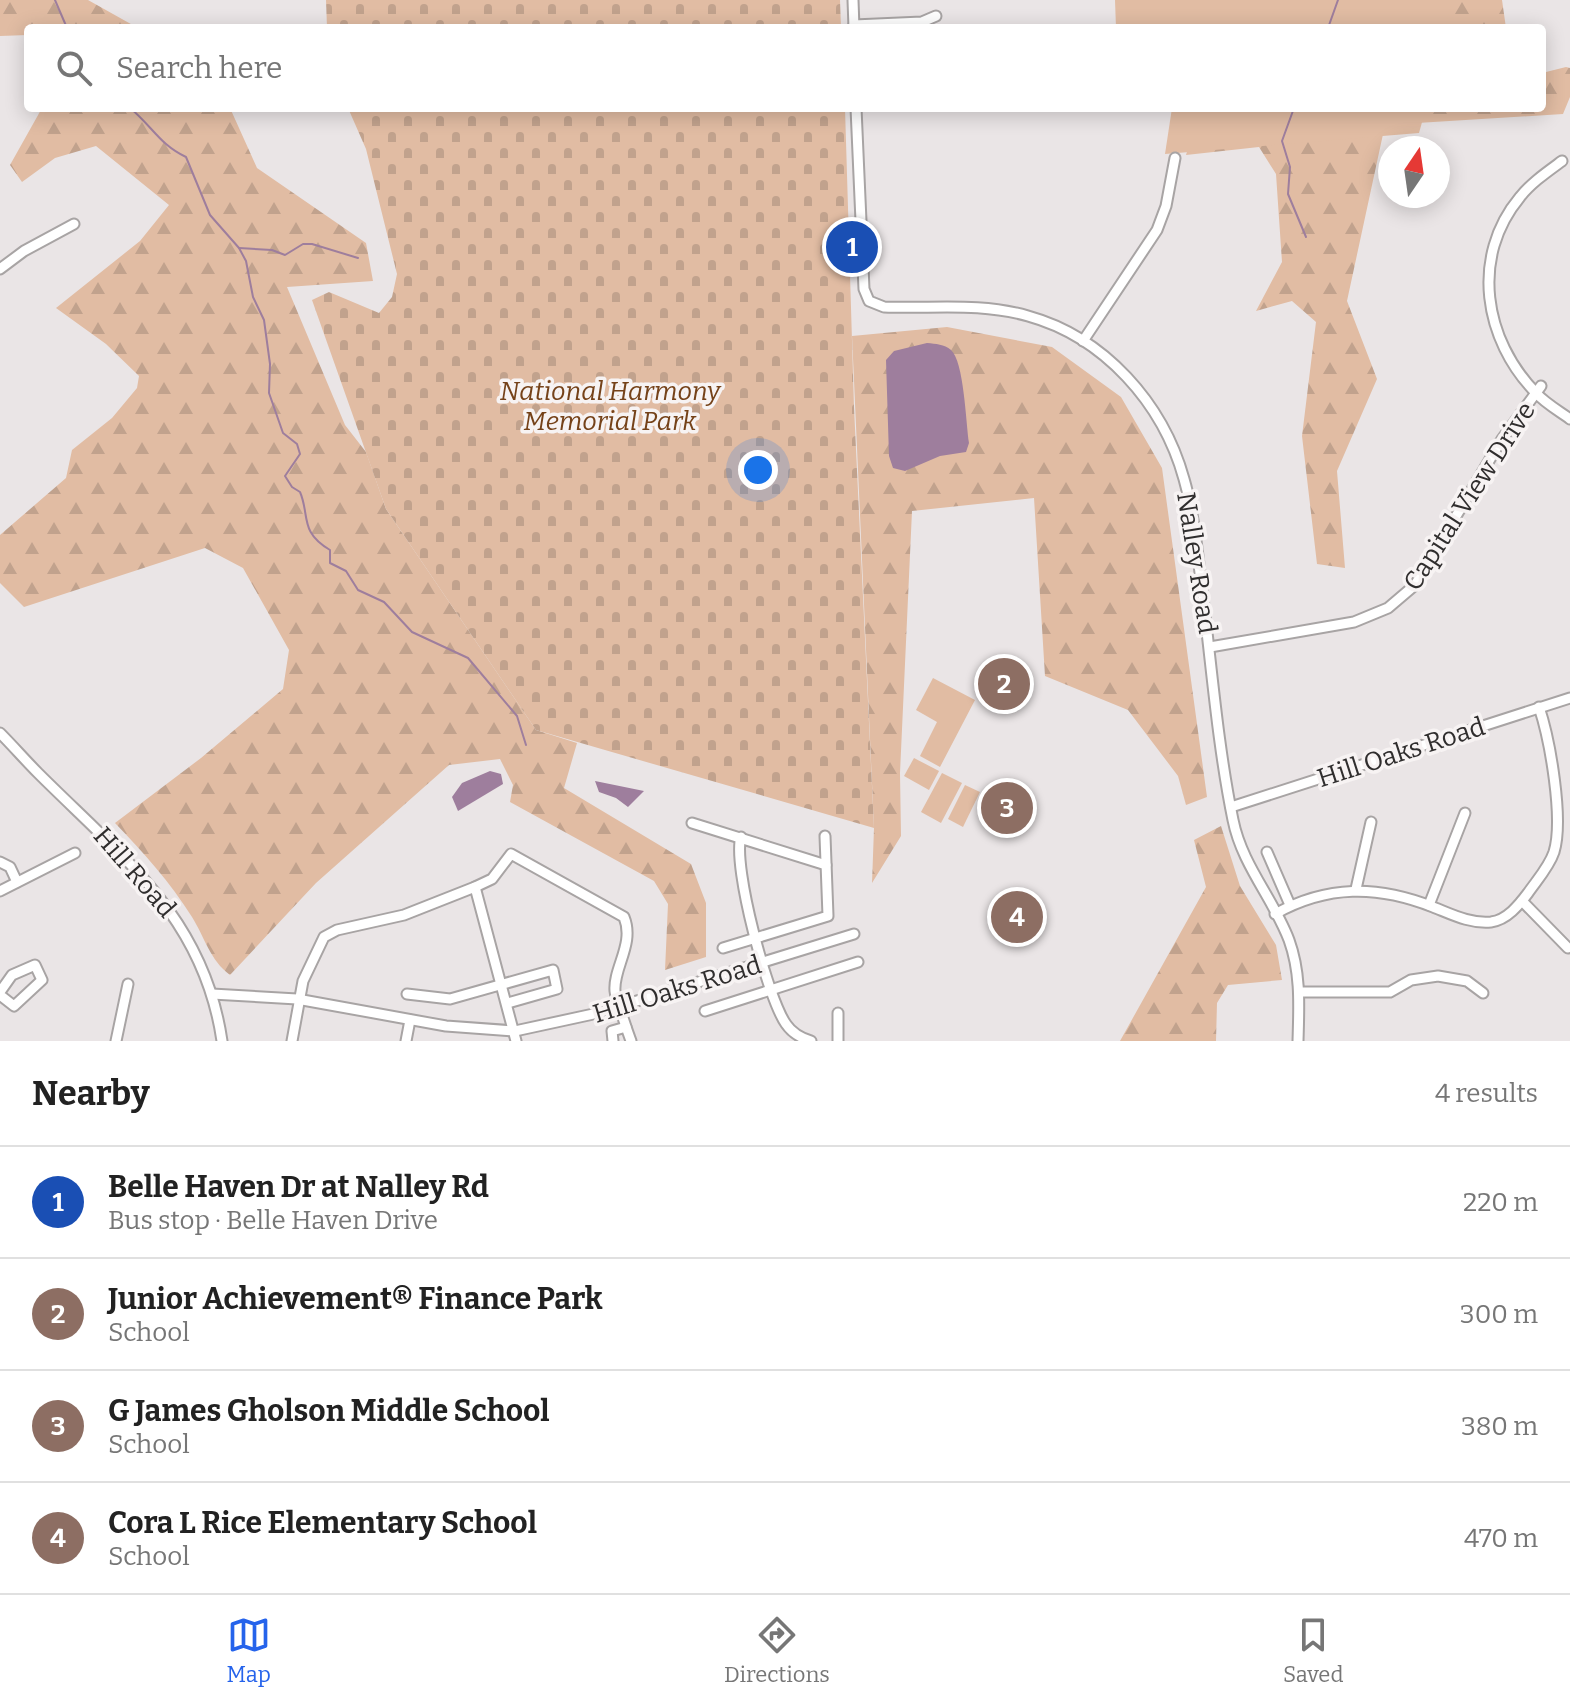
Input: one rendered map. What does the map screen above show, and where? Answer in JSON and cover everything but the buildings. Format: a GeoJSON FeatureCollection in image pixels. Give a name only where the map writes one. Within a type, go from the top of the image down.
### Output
{"type":"FeatureCollection","features":[{"type":"Feature","properties":{"kind":"street"},"geometry":{"type":"LineString","coordinates":[[853,0],[854,24]]}},
{"type":"Feature","properties":{"kind":"street"},"geometry":{"type":"LineString","coordinates":[[888,24],[922,22],[936,16]]}},
{"type":"Feature","properties":{"kind":"street","name":"Nalley Road"},"geometry":{"type":"LineString","coordinates":[[856,112],[864,289],[869,301],[879,306],[991,308],[1038,319],[1083,341],[1137,387],[1173,449],[1185,479],[1231,807],[1248,866],[1293,954],[1299,992],[1298,1041]]}},
{"type":"Feature","properties":{"kind":"street"},"geometry":{"type":"LineString","coordinates":[[1083,341],[1157,230],[1166,206],[1175,158]]}},
{"type":"Feature","properties":{"kind":"street"},"geometry":{"type":"LineString","coordinates":[[1562,161],[1520,197],[1500,234],[1488,270],[1489,311],[1496,332],[1539,390],[1570,419]]}},
{"type":"Feature","properties":{"kind":"street"},"geometry":{"type":"LineString","coordinates":[[0,269],[24,251],[74,224]]}},
{"type":"Feature","properties":{"kind":"street","name":"Capital View Drive"},"geometry":{"type":"LineString","coordinates":[[1210,647],[1354,622],[1376,615],[1403,598],[1428,567],[1502,439],[1539,390]]}},
{"type":"Feature","properties":{"kind":"street","name":"Hill Oaks Road"},"geometry":{"type":"LineString","coordinates":[[1231,807],[1570,698]]}},
{"type":"Feature","properties":{"kind":"street"},"geometry":{"type":"LineString","coordinates":[[1275,914],[1290,905],[1329,892],[1356,889],[1393,894],[1462,918],[1488,922],[1502,918],[1522,901],[1549,863],[1556,845],[1551,753],[1539,707]]}},
{"type":"Feature","properties":{"kind":"street","name":"Hill Road"},"geometry":{"type":"LineString","coordinates":[[2,740],[157,890],[189,940],[212,994],[222,1041]]}},
{"type":"Feature","properties":{"kind":"street"},"geometry":{"type":"LineString","coordinates":[[1429,905],[1465,813]]}},
{"type":"Feature","properties":{"kind":"street"},"geometry":{"type":"LineString","coordinates":[[1356,889],[1371,822]]}},
{"type":"Feature","properties":{"kind":"street"},"geometry":{"type":"LineString","coordinates":[[692,823],[826,865]]}},
{"type":"Feature","properties":{"kind":"street"},"geometry":{"type":"LineString","coordinates":[[723,948],[828,916],[825,836]]}},
{"type":"Feature","properties":{"kind":"street"},"geometry":{"type":"LineString","coordinates":[[741,837],[738,863],[755,939],[787,1026],[811,1041]]}},
{"type":"Feature","properties":{"kind":"street"},"geometry":{"type":"LineString","coordinates":[[1267,852],[1290,905]]}},
{"type":"Feature","properties":{"kind":"street"},"geometry":{"type":"LineString","coordinates":[[0,891],[75,853]]}},
{"type":"Feature","properties":{"kind":"street"},"geometry":{"type":"LineString","coordinates":[[292,1041],[297,999],[319,943],[330,933],[404,915],[475,887],[492,879],[506,856],[512,854],[619,912],[627,927],[624,962],[615,987],[631,1041]]}},
{"type":"Feature","properties":{"kind":"street"},"geometry":{"type":"LineString","coordinates":[[0,862],[10,867],[17,882]]}},
{"type":"Feature","properties":{"kind":"street"},"geometry":{"type":"LineString","coordinates":[[475,887],[516,1036]]}},
{"type":"Feature","properties":{"kind":"street"},"geometry":{"type":"LineString","coordinates":[[1522,901],[1568,948]]}},
{"type":"Feature","properties":{"kind":"street","name":"Hill Oaks Road"},"geometry":{"type":"LineString","coordinates":[[212,994],[297,999],[516,1036],[854,934]]}},
{"type":"Feature","properties":{"kind":"street"},"geometry":{"type":"LineString","coordinates":[[705,1011],[858,962]]}},
{"type":"Feature","properties":{"kind":"street"},"geometry":{"type":"LineString","coordinates":[[35,965],[42,980],[14,1006],[0,994],[12,975],[35,965]]}},
{"type":"Feature","properties":{"kind":"street"},"geometry":{"type":"LineString","coordinates":[[407,994],[450,999],[553,970],[557,989],[508,1003]]}},
{"type":"Feature","properties":{"kind":"street"},"geometry":{"type":"LineString","coordinates":[[1299,992],[1390,992],[1411,980],[1438,976],[1467,981],[1483,993]]}},
{"type":"Feature","properties":{"kind":"street"},"geometry":{"type":"LineString","coordinates":[[116,1041],[128,984]]}},
{"type":"Feature","properties":{"kind":"street"},"geometry":{"type":"LineString","coordinates":[[838,1013],[838,1041]]}},
{"type":"Feature","properties":{"kind":"street"},"geometry":{"type":"LineString","coordinates":[[406,1041],[410,1020]]}},
{"type":"Feature","properties":{"kind":"street"},"geometry":{"type":"LineString","coordinates":[[613,1041],[612,1031],[626,1027]]}},
{"type":"Feature","properties":{"kind":"green space"},"geometry":{"type":"Polygon","coordinates":[[[0,0],[88,0],[131,24],[24,24],[24,35],[0,36],[0,0]]]}},
{"type":"Feature","properties":{"kind":"green space"},"geometry":{"type":"Polygon","coordinates":[[[326,0],[840,0],[841,24],[327,24],[326,0]]]}},
{"type":"Feature","properties":{"kind":"green space"},"geometry":{"type":"Polygon","coordinates":[[[1115,0],[1452,0],[1446,24],[1116,24],[1115,0]]]}},
{"type":"Feature","properties":{"kind":"green space"},"geometry":{"type":"Polygon","coordinates":[[[1253,0],[1502,0],[1505,24],[1241,24],[1253,0]]]}},
{"type":"Feature","properties":{"kind":"green space"},"geometry":{"type":"Polygon","coordinates":[[[1570,68],[1570,97],[1563,114],[1385,125],[1383,136],[1378,136],[1378,157],[1347,301],[1377,379],[1337,471],[1345,568],[1317,564],[1302,436],[1316,322],[1292,301],[1256,311],[1282,262],[1276,174],[1259,147],[1186,155],[1199,112],[1546,112],[1546,72],[1570,68]]]}},
{"type":"Feature","properties":{"kind":"green space"},"geometry":{"type":"Polygon","coordinates":[[[40,112],[232,112],[257,168],[366,243],[373,281],[287,287],[345,425],[366,452],[386,509],[536,730],[577,743],[564,788],[691,864],[706,903],[706,957],[665,970],[668,904],[654,881],[510,802],[513,785],[500,759],[449,765],[316,883],[230,975],[217,963],[175,892],[115,823],[201,758],[283,689],[289,650],[243,568],[205,548],[24,607],[0,583],[0,535],[66,478],[72,450],[112,418],[137,388],[139,376],[106,344],[56,308],[140,241],[169,205],[96,146],[55,158],[22,182],[10,165],[40,112]]]}},
{"type":"Feature","properties":{"kind":"green space","name":"National Harmony Memorial Park"},"geometry":{"type":"Polygon","coordinates":[[[350,112],[845,112],[854,407],[874,828],[536,730],[386,509],[312,300],[329,292],[379,313],[392,297],[397,274],[366,149],[350,112]]]}},
{"type":"Feature","properties":{"kind":"green space"},"geometry":{"type":"Polygon","coordinates":[[[1171,112],[1425,112],[1419,133],[1165,154],[1171,112]]]}},
{"type":"Feature","properties":{"kind":"green space"},"geometry":{"type":"Polygon","coordinates":[[[947,327],[1052,347],[1121,397],[1162,468],[1207,797],[1186,805],[1178,776],[1128,710],[1045,676],[1034,498],[912,511],[900,773],[901,836],[872,883],[874,828],[852,336],[947,327]]]}},
{"type":"Feature","properties":{"kind":"green space"},"geometry":{"type":"Polygon","coordinates":[[[933,678],[975,700],[940,767],[920,756],[937,722],[916,710],[933,678]]]}},
{"type":"Feature","properties":{"kind":"green space"},"geometry":{"type":"Polygon","coordinates":[[[914,758],[939,771],[929,790],[904,776],[914,758]]]}},
{"type":"Feature","properties":{"kind":"green space"},"geometry":{"type":"Polygon","coordinates":[[[942,773],[962,783],[941,823],[921,812],[942,773]]]}},
{"type":"Feature","properties":{"kind":"green space"},"geometry":{"type":"Polygon","coordinates":[[[965,785],[980,792],[963,827],[948,819],[965,785]]]}},
{"type":"Feature","properties":{"kind":"green space"},"geometry":{"type":"Polygon","coordinates":[[[1221,826],[1240,886],[1276,945],[1282,980],[1228,985],[1217,1003],[1216,1041],[1120,1041],[1206,887],[1194,840],[1221,826]]]}},
{"type":"Feature","properties":{"kind":"shaded area"},"geometry":{"type":"Polygon","coordinates":[[[927,343],[946,347],[955,356],[962,379],[969,443],[966,452],[940,456],[905,471],[893,468],[889,456],[886,360],[894,351],[927,343]]]}},
{"type":"Feature","properties":{"kind":"shaded area"},"geometry":{"type":"Polygon","coordinates":[[[490,771],[501,774],[503,784],[458,811],[452,797],[462,783],[490,771]]]}},
{"type":"Feature","properties":{"kind":"shaded area"},"geometry":{"type":"Polygon","coordinates":[[[595,781],[644,791],[628,807],[616,798],[599,792],[595,781]]]}},
{"type":"Feature","properties":{"kind":"waterway"},"geometry":{"type":"LineString","coordinates":[[55,0],[65,24]]}},
{"type":"Feature","properties":{"kind":"waterway"},"geometry":{"type":"LineString","coordinates":[[1329,24],[1338,0]]}},
{"type":"Feature","properties":{"kind":"waterway"},"geometry":{"type":"LineString","coordinates":[[134,112],[163,141],[186,157],[210,215],[239,248],[246,261],[253,297],[264,320],[270,364],[269,393],[283,433],[297,444],[300,454],[285,476],[292,487],[300,492],[307,523],[314,537],[330,550],[330,563],[346,571],[358,590],[384,602],[412,632],[468,658],[517,716],[526,745]]}},
{"type":"Feature","properties":{"kind":"waterway"},"geometry":{"type":"LineString","coordinates":[[1293,112],[1282,141],[1290,167],[1288,194],[1306,237]]}},
{"type":"Feature","properties":{"kind":"waterway"},"geometry":{"type":"LineString","coordinates":[[239,248],[272,250],[285,255],[303,244],[312,244],[358,258]]}},
{"type":"Feature","properties":{"kind":"place","name":"Belle Haven Dr at Nalley Rd"},"geometry":{"type":"Point","coordinates":[852,247]}},
{"type":"Feature","properties":{"kind":"place","name":"Junior Achievement® Finance Park"},"geometry":{"type":"Point","coordinates":[1004,684]}},
{"type":"Feature","properties":{"kind":"place","name":"G James Gholson Middle School"},"geometry":{"type":"Point","coordinates":[1007,808]}},
{"type":"Feature","properties":{"kind":"place","name":"Cora L Rice Elementary School"},"geometry":{"type":"Point","coordinates":[1017,917]}}]}
